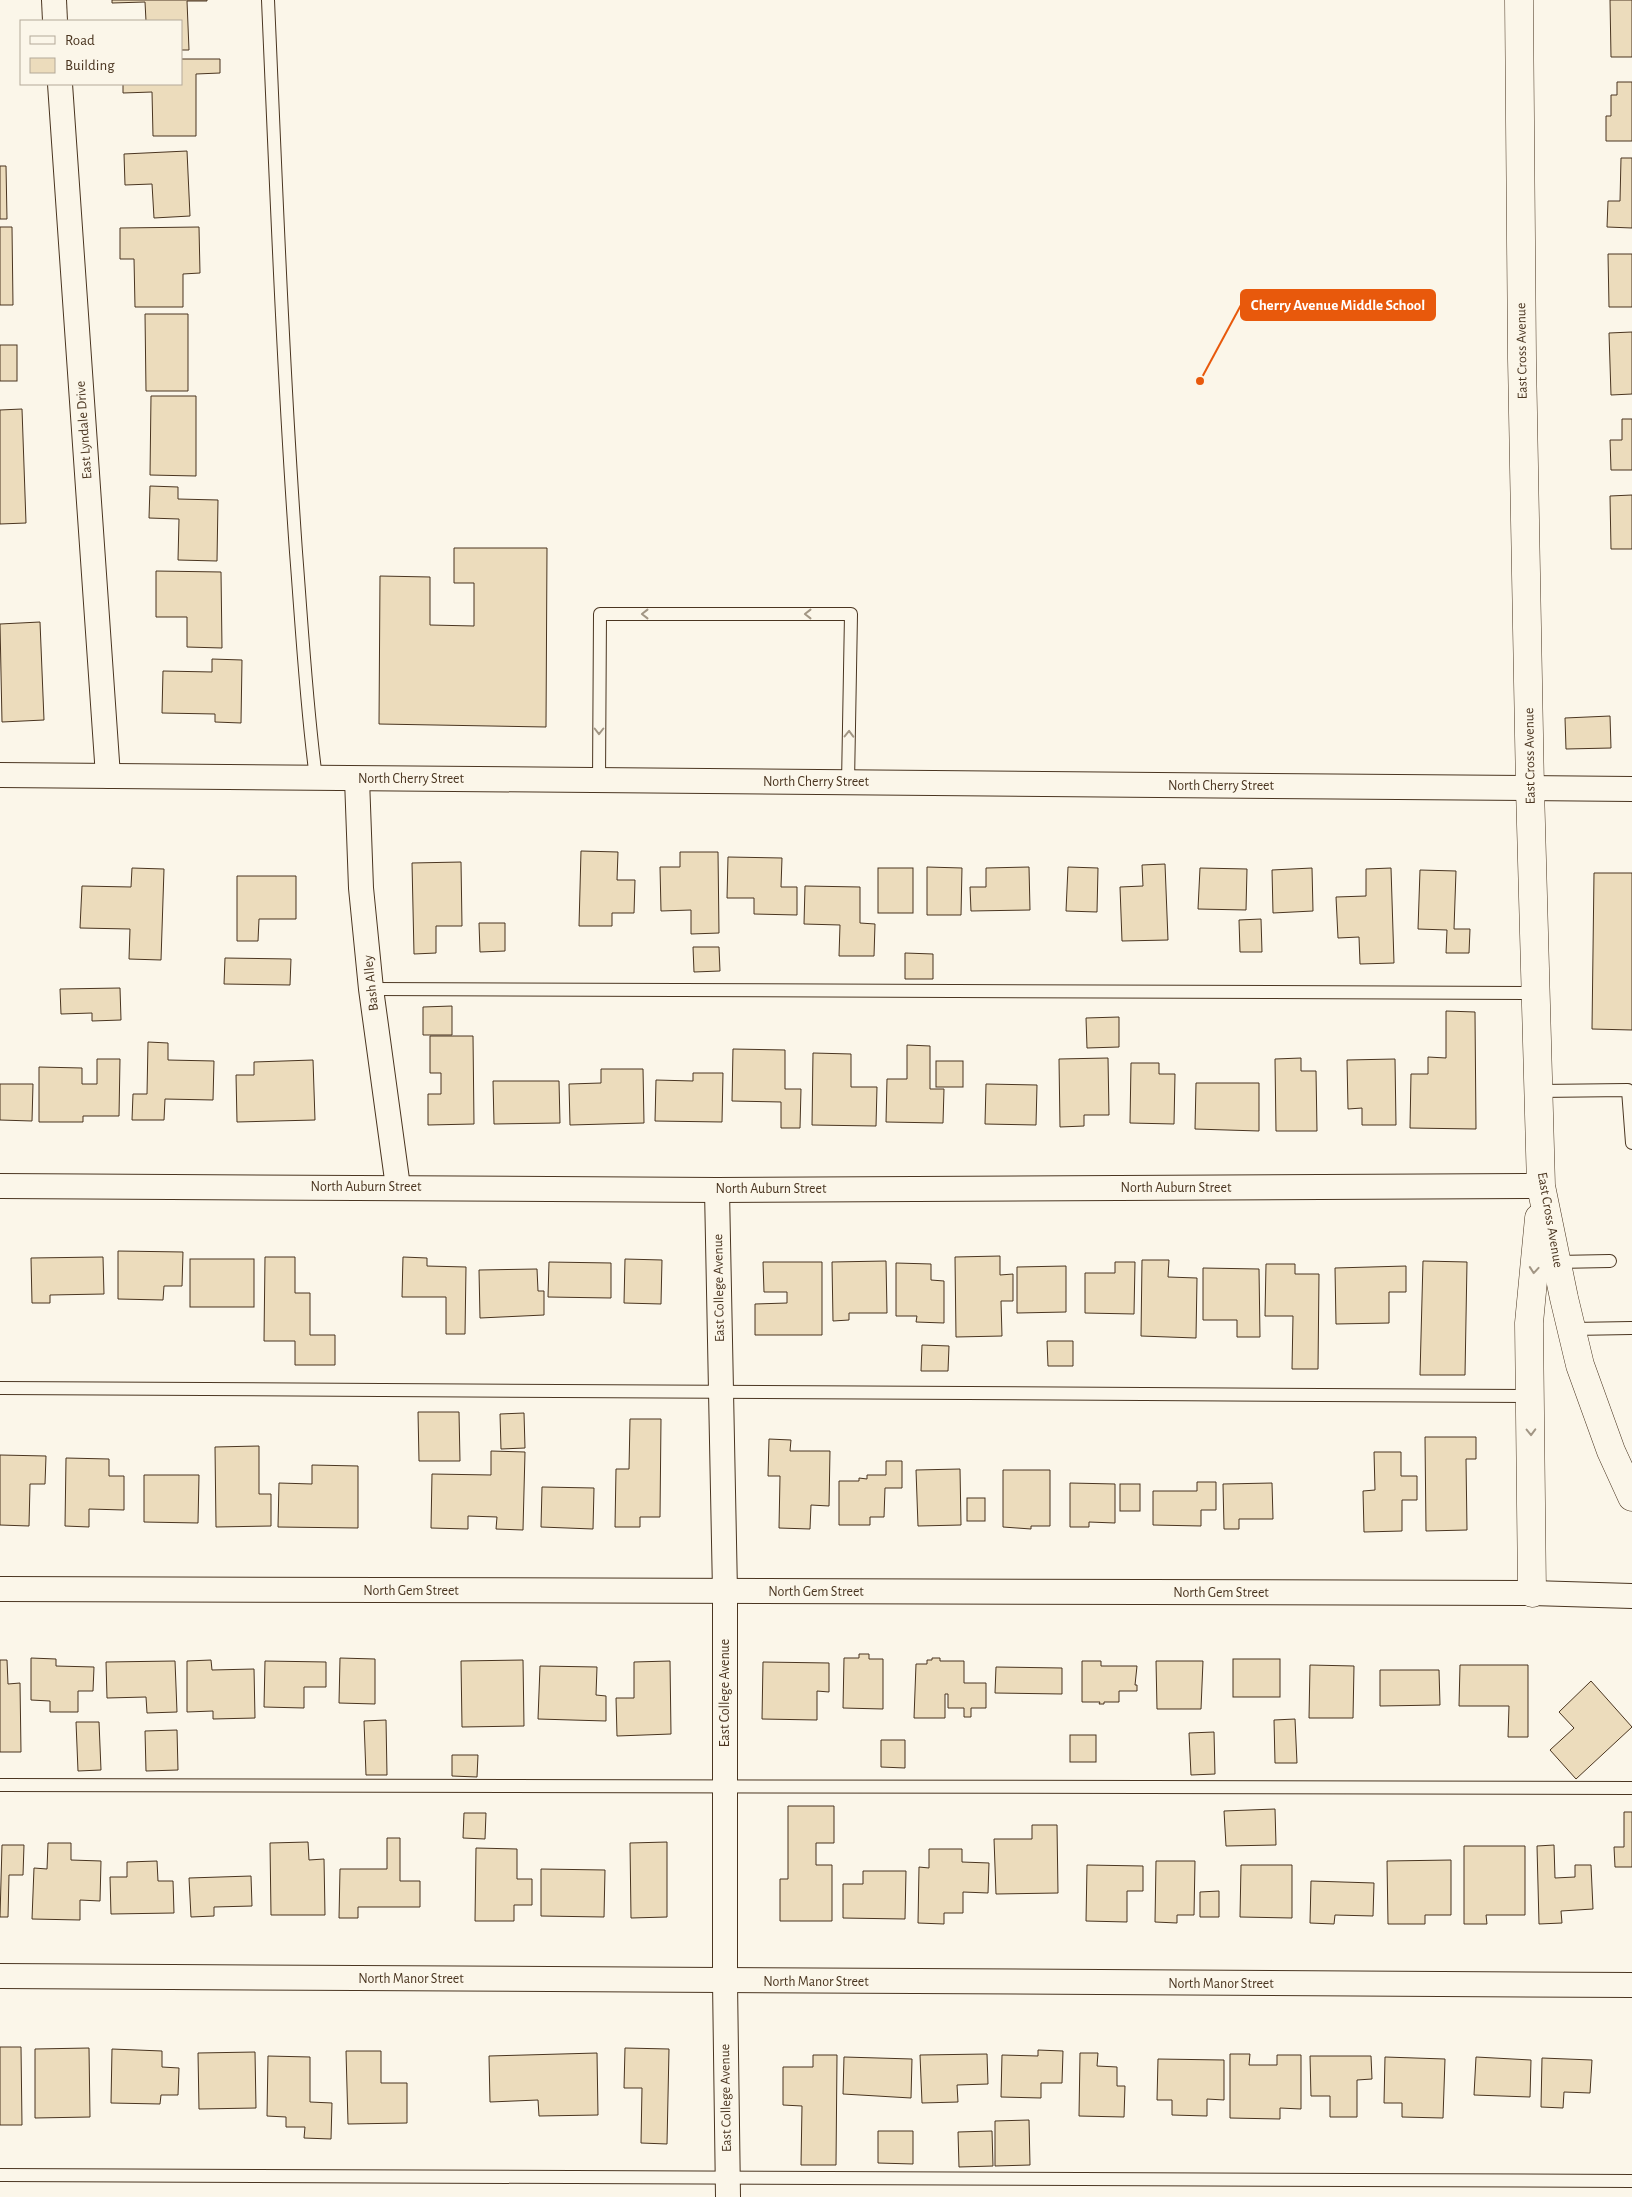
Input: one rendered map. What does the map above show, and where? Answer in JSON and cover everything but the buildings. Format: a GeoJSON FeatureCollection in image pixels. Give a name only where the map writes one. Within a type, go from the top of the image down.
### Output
{"type":"FeatureCollection","features":[{"type":"Feature","properties":{"kind":"street"},"geometry":{"type":"LineString","coordinates":[[54,0],[55,20]]}},
{"type":"Feature","properties":{"kind":"street","name":"East Cross Avenue"},"geometry":{"type":"LineString","coordinates":[[1519,0],[1522,359],[1530,788],[1542,1186],[1556,1262],[1580,1365],[1611,1451],[1632,1497]]}},
{"type":"Feature","properties":{"kind":"street","name":"East Lyndale Drive"},"geometry":{"type":"LineString","coordinates":[[60,85],[108,776]]}},
{"type":"Feature","properties":{"kind":"street","name":"North Cherry Street"},"geometry":{"type":"LineString","coordinates":[[0,776],[1632,789]]}},
{"type":"Feature","properties":{"kind":"street","name":"Bash Alley"},"geometry":{"type":"LineString","coordinates":[[357,779],[361,888],[371,989],[398,1187]]}},
{"type":"Feature","properties":{"kind":"street","name":"North Auburn Street"},"geometry":{"type":"LineString","coordinates":[[0,1186],[717,1190],[1542,1186]]}},
{"type":"Feature","properties":{"kind":"street"},"geometry":{"type":"LineString","coordinates":[[1532,1594],[1529,1323],[1542,1186]]}},
{"type":"Feature","properties":{"kind":"street","name":"East College Avenue"},"geometry":{"type":"LineString","coordinates":[[717,1190],[726,1592],[725,1982],[727,2186]]}},
{"type":"Feature","properties":{"kind":"street","name":"North Gem Street"},"geometry":{"type":"LineString","coordinates":[[0,1589],[1532,1594],[1632,1596]]}},
{"type":"Feature","properties":{"kind":"street","name":"North Manor Street"},"geometry":{"type":"LineString","coordinates":[[0,1976],[725,1982],[1632,1985]]}},
{"type":"Feature","properties":{"kind":"lane"},"geometry":{"type":"LineString","coordinates":[[268,0],[291,473],[309,723],[316,778]]}},
{"type":"Feature","properties":{"kind":"lane"},"geometry":{"type":"LineString","coordinates":[[599,781],[600,614],[850,614],[848,783]]}},
{"type":"Feature","properties":{"kind":"lane"},"geometry":{"type":"LineString","coordinates":[[371,989],[1536,993]]}},
{"type":"Feature","properties":{"kind":"lane"},"geometry":{"type":"LineString","coordinates":[[1538,1091],[1628,1090],[1632,1143]]}},
{"type":"Feature","properties":{"kind":"lane"},"geometry":{"type":"LineString","coordinates":[[1556,1262],[1610,1261]]}},
{"type":"Feature","properties":{"kind":"lane"},"geometry":{"type":"LineString","coordinates":[[1572,1329],[1630,1328]]}},
{"type":"Feature","properties":{"kind":"lane"},"geometry":{"type":"LineString","coordinates":[[0,1388],[721,1390],[1530,1396]]}},
{"type":"Feature","properties":{"kind":"lane"},"geometry":{"type":"LineString","coordinates":[[0,1785],[1632,1788]]}},
{"type":"Feature","properties":{"kind":"lane"},"geometry":{"type":"LineString","coordinates":[[0,2175],[727,2186],[1632,2181]]}},
{"type":"Feature","properties":{"kind":"place","name":"Cherry Avenue Middle School"},"geometry":{"type":"Point","coordinates":[1200,381]}}]}
